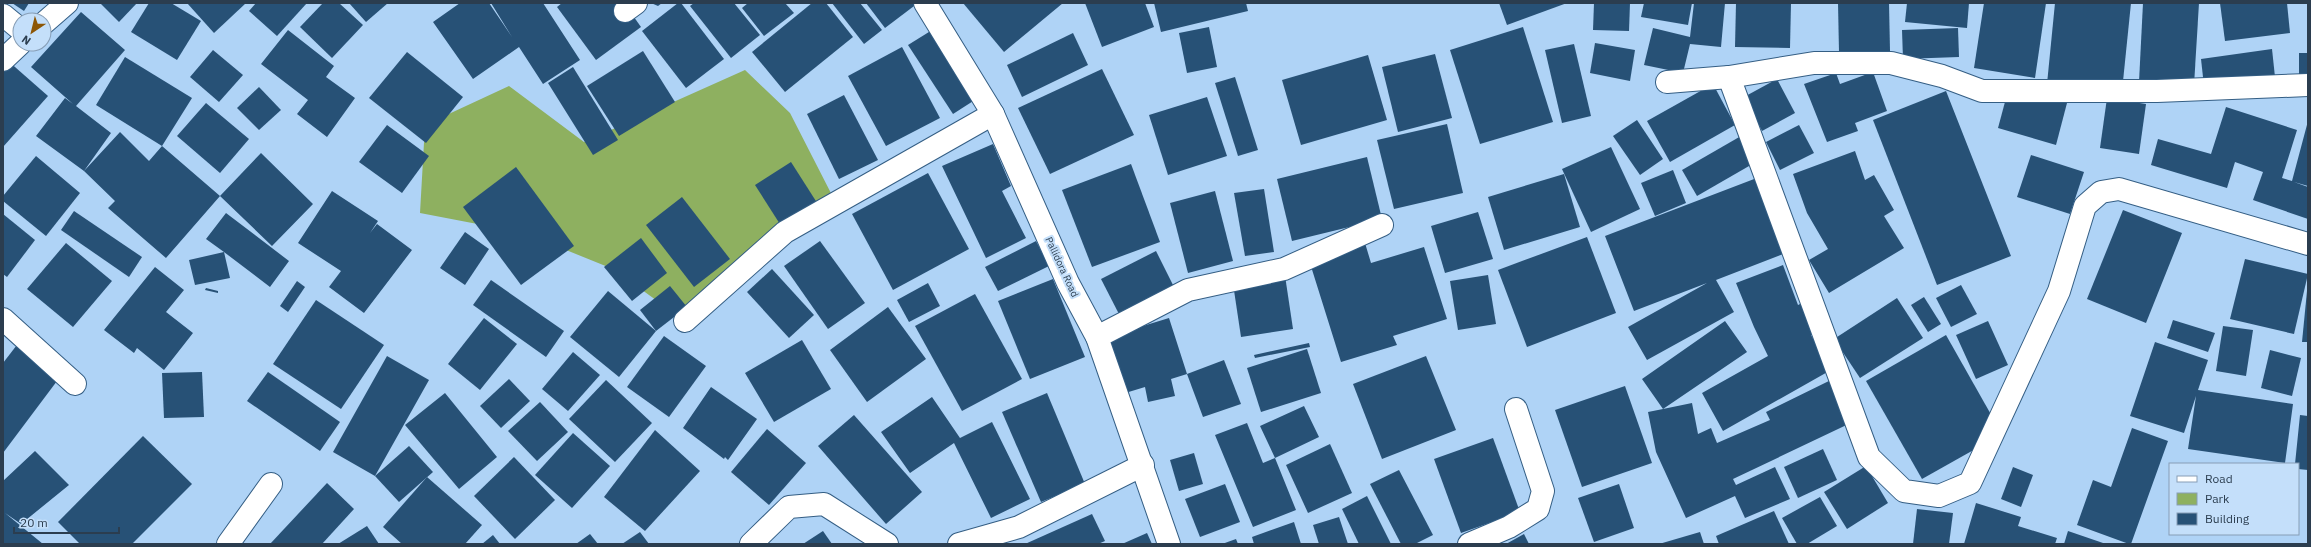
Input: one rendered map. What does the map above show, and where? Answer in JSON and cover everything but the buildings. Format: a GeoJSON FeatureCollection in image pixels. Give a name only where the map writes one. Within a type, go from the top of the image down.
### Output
{"type":"FeatureCollection","features":[{"type":"Feature","properties":{"kind":"street"},"geometry":{"type":"LineString","coordinates":[[52,16],[67,3]]}},
{"type":"Feature","properties":{"kind":"street","name":"Pallidora Road"},"geometry":{"type":"LineString","coordinates":[[925,3],[993,114],[1068,283],[1097,336],[1143,465],[1169,544]]}},
{"type":"Feature","properties":{"kind":"street"},"geometry":{"type":"LineString","coordinates":[[3,15],[12,22]]}},
{"type":"Feature","properties":{"kind":"street"},"geometry":{"type":"LineString","coordinates":[[3,60],[12,52]]}},
{"type":"Feature","properties":{"kind":"street"},"geometry":{"type":"LineString","coordinates":[[1667,82],[1729,77],[1814,63],[1891,63],[1942,76],[1982,91],[2157,91],[2308,84]]}},
{"type":"Feature","properties":{"kind":"street"},"geometry":{"type":"LineString","coordinates":[[1729,77],[1869,457],[1904,492],[1939,496],[1970,483],[2059,291],[2085,206],[2101,192],[2119,189],[2308,244]]}},
{"type":"Feature","properties":{"kind":"street"},"geometry":{"type":"LineString","coordinates":[[685,321],[785,232],[993,114]]}},
{"type":"Feature","properties":{"kind":"street"},"geometry":{"type":"LineString","coordinates":[[1097,336],[1188,290],[1284,269],[1382,224]]}},
{"type":"Feature","properties":{"kind":"street"},"geometry":{"type":"LineString","coordinates":[[3,319],[75,384]]}},
{"type":"Feature","properties":{"kind":"street"},"geometry":{"type":"LineString","coordinates":[[1469,544],[1508,528],[1538,509],[1543,491],[1516,409]]}},
{"type":"Feature","properties":{"kind":"street"},"geometry":{"type":"LineString","coordinates":[[959,544],[1019,527],[1143,465]]}},
{"type":"Feature","properties":{"kind":"street"},"geometry":{"type":"LineString","coordinates":[[228,544],[271,484]]}},
{"type":"Feature","properties":{"kind":"street"},"geometry":{"type":"LineString","coordinates":[[751,544],[789,506],[824,504],[887,544]]}},
{"type":"Feature","properties":{"kind":"green space"},"geometry":{"type":"Polygon","coordinates":[[[745,70],[790,113],[836,203],[685,321],[613,269],[524,233],[420,213],[425,125],[509,86],[584,142],[745,70]]]}}]}
